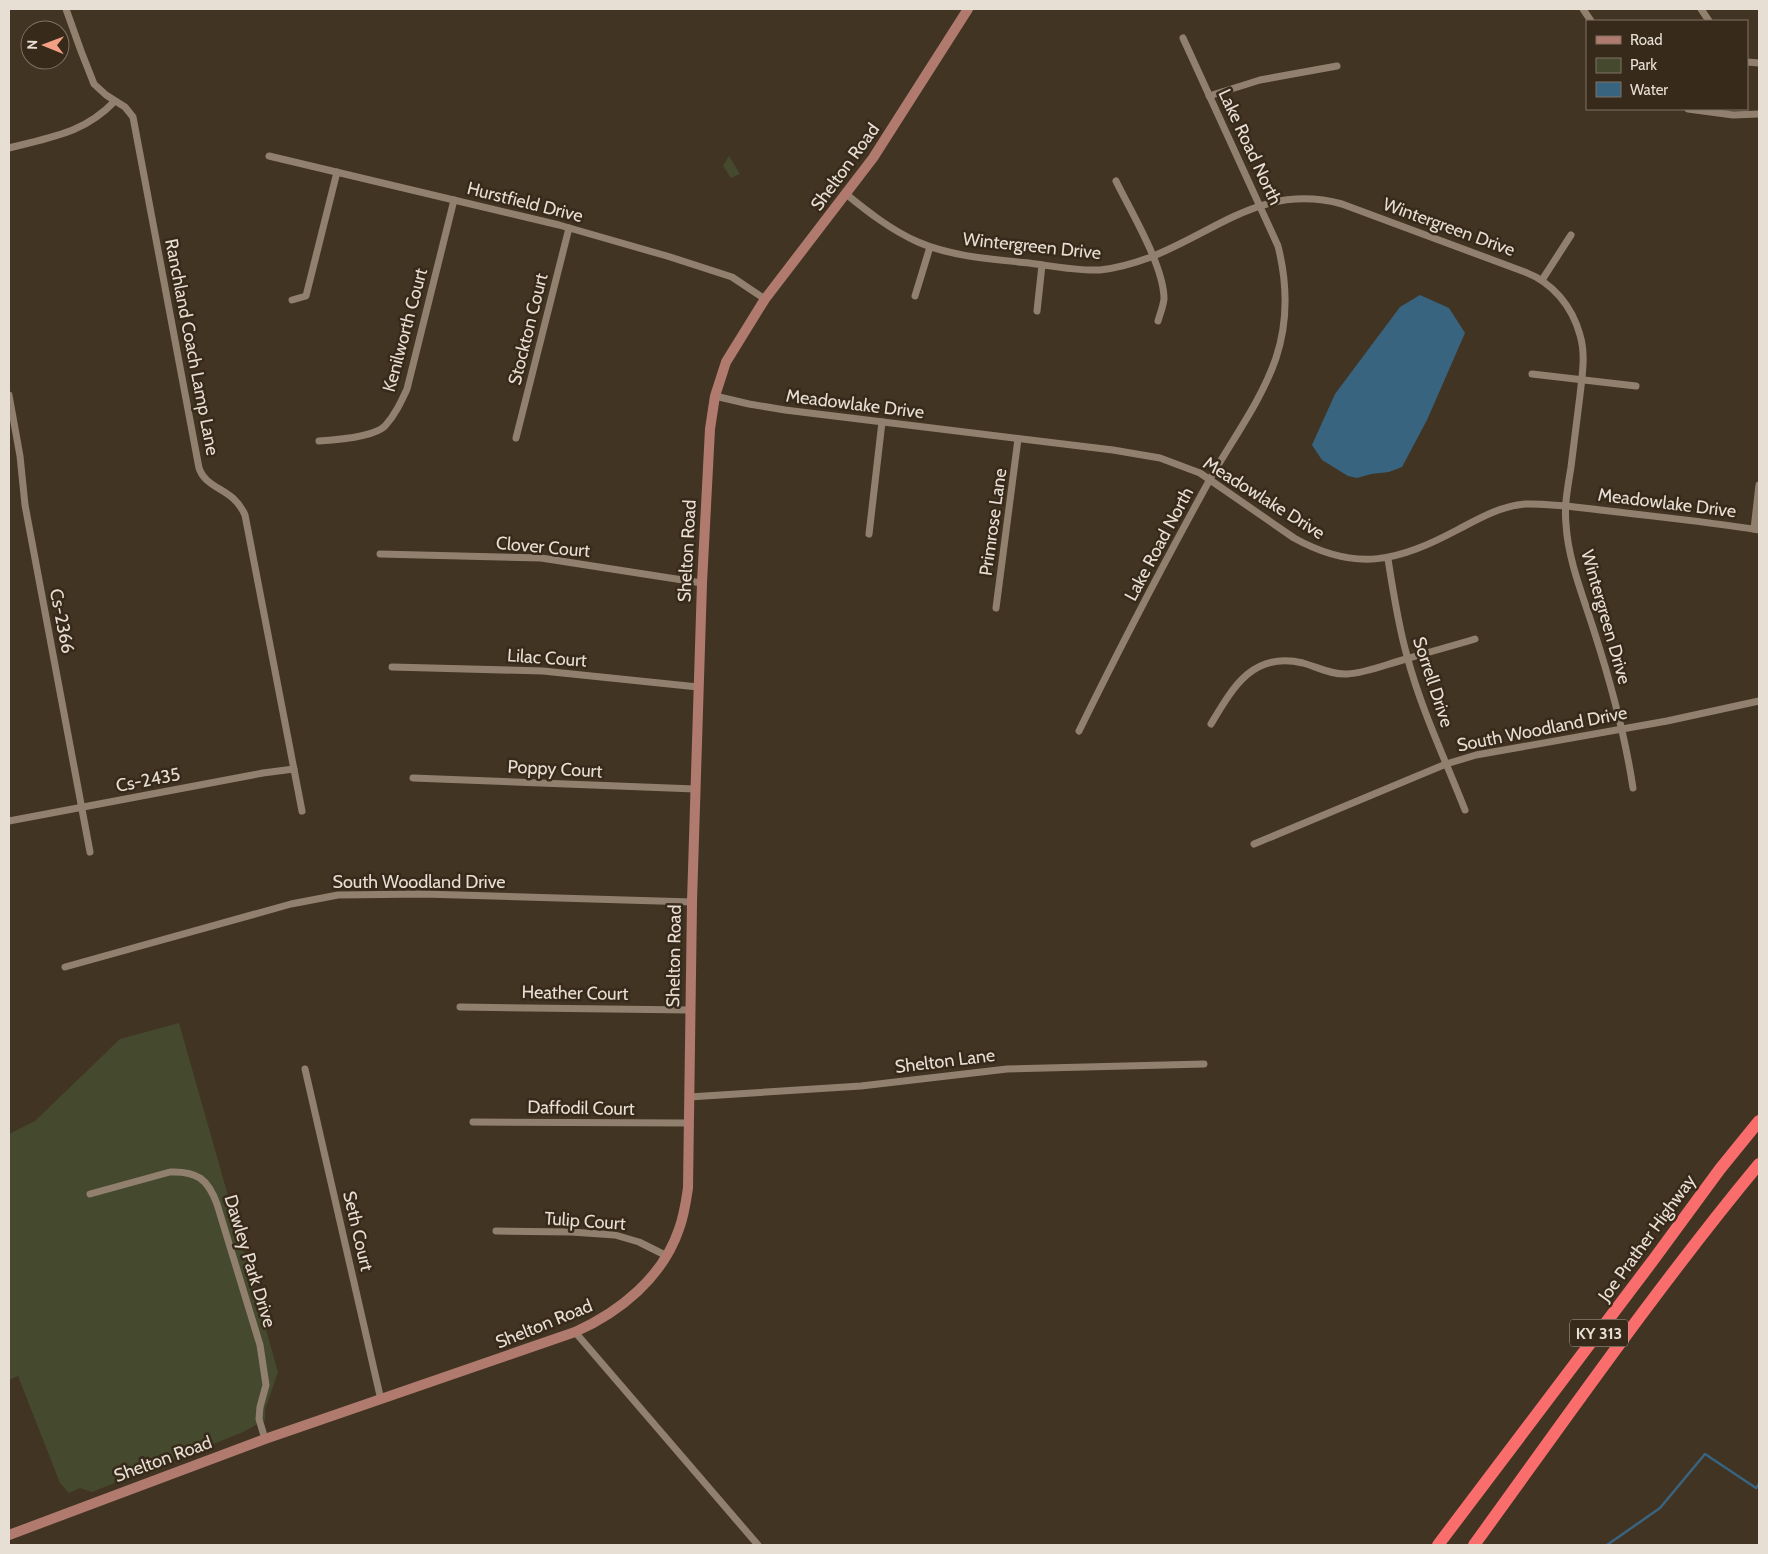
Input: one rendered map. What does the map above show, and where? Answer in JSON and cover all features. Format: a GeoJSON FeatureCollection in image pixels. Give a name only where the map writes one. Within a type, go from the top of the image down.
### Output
{"type":"FeatureCollection","features":[{"type":"Feature","properties":{"kind":"highway","name":"Joe Prather Highway"},"geometry":{"type":"LineString","coordinates":[[1438,1545],[1720,1169],[1759,1121]]}},
{"type":"Feature","properties":{"kind":"highway","name":"KY 313"},"geometry":{"type":"LineString","coordinates":[[1474,1545],[1592,1382],[1759,1164]]}},
{"type":"Feature","properties":{"kind":"street","name":"Ranchland Coach Lamp Lane"},"geometry":{"type":"LineString","coordinates":[[66,9],[94,84],[125,107],[133,117],[199,468],[205,480],[236,500],[245,515],[302,811]]}},
{"type":"Feature","properties":{"kind":"street","name":"Shelton Road"},"geometry":{"type":"LineString","coordinates":[[9,1535],[265,1439],[576,1332],[605,1317],[636,1294],[666,1256],[679,1231],[689,1172],[689,1010],[698,687],[710,429],[715,396],[726,362],[765,299],[873,158],[968,9]]}},
{"type":"Feature","properties":{"kind":"street"},"geometry":{"type":"LineString","coordinates":[[1582,9],[1590,20]]}},
{"type":"Feature","properties":{"kind":"street"},"geometry":{"type":"LineString","coordinates":[[1701,9],[1708,20]]}},
{"type":"Feature","properties":{"kind":"street","name":"Lake Road North"},"geometry":{"type":"LineString","coordinates":[[1079,731],[1210,479],[1262,390],[1272,370],[1280,344],[1285,306],[1283,269],[1274,235],[1183,38]]}},
{"type":"Feature","properties":{"kind":"street"},"geometry":{"type":"LineString","coordinates":[[1209,96],[1260,80],[1337,66]]}},
{"type":"Feature","properties":{"kind":"street"},"geometry":{"type":"LineString","coordinates":[[9,148],[77,129],[99,117],[115,101]]}},
{"type":"Feature","properties":{"kind":"street"},"geometry":{"type":"LineString","coordinates":[[1695,110],[1725,114],[1759,114]]}},
{"type":"Feature","properties":{"kind":"street","name":"Hurstfield Drive"},"geometry":{"type":"LineString","coordinates":[[269,156],[568,228],[693,264],[732,278],[765,299]]}},
{"type":"Feature","properties":{"kind":"street"},"geometry":{"type":"LineString","coordinates":[[292,300],[306,296],[337,172]]}},
{"type":"Feature","properties":{"kind":"street"},"geometry":{"type":"LineString","coordinates":[[1116,181],[1160,274],[1163,287],[1163,308],[1158,321]]}},
{"type":"Feature","properties":{"kind":"street","name":"Wintergreen Drive"},"geometry":{"type":"LineString","coordinates":[[846,194],[886,224],[930,247],[972,256],[1101,270],[1153,256],[1246,210],[1276,201],[1307,198],[1342,204],[1542,280],[1565,303],[1577,325],[1583,348],[1582,379],[1566,507],[1566,524],[1573,562],[1608,674],[1622,728],[1633,788]]}},
{"type":"Feature","properties":{"kind":"street","name":"Kenilworth Court"},"geometry":{"type":"LineString","coordinates":[[319,441],[351,439],[383,428],[398,409],[408,388],[454,200]]}},
{"type":"Feature","properties":{"kind":"street","name":"Stockton Court"},"geometry":{"type":"LineString","coordinates":[[516,438],[568,228]]}},
{"type":"Feature","properties":{"kind":"street"},"geometry":{"type":"LineString","coordinates":[[1542,280],[1570,235]]}},
{"type":"Feature","properties":{"kind":"street"},"geometry":{"type":"LineString","coordinates":[[915,296],[930,247]]}},
{"type":"Feature","properties":{"kind":"street"},"geometry":{"type":"LineString","coordinates":[[1038,311],[1042,265]]}},
{"type":"Feature","properties":{"kind":"street"},"geometry":{"type":"LineString","coordinates":[[1532,374],[1636,386]]}},
{"type":"Feature","properties":{"kind":"street","name":"Cs-2366"},"geometry":{"type":"LineString","coordinates":[[9,395],[24,484],[25,505],[90,852]]}},
{"type":"Feature","properties":{"kind":"street","name":"Meadowlake Drive"},"geometry":{"type":"LineString","coordinates":[[715,396],[767,407],[1145,454],[1200,473],[1310,547],[1339,557],[1354,559],[1388,559],[1412,552],[1498,510],[1511,506],[1536,504],[1757,529]]}},
{"type":"Feature","properties":{"kind":"street"},"geometry":{"type":"LineString","coordinates":[[869,534],[882,422]]}},
{"type":"Feature","properties":{"kind":"street","name":"Primrose Lane"},"geometry":{"type":"LineString","coordinates":[[996,608],[1018,439]]}},
{"type":"Feature","properties":{"kind":"street"},"geometry":{"type":"LineString","coordinates":[[1757,529],[1759,485]]}},
{"type":"Feature","properties":{"kind":"street","name":"Clover Court"},"geometry":{"type":"LineString","coordinates":[[380,554],[541,558],[702,583]]}},
{"type":"Feature","properties":{"kind":"street","name":"Sorrell Drive"},"geometry":{"type":"LineString","coordinates":[[1388,559],[1408,658],[1446,764],[1465,810]]}},
{"type":"Feature","properties":{"kind":"street"},"geometry":{"type":"LineString","coordinates":[[1211,724],[1240,680],[1260,666],[1272,662],[1295,662],[1338,674],[1348,674],[1476,639]]}},
{"type":"Feature","properties":{"kind":"street","name":"Lilac Court"},"geometry":{"type":"LineString","coordinates":[[392,667],[543,671],[698,687]]}},
{"type":"Feature","properties":{"kind":"street","name":"South Woodland Drive"},"geometry":{"type":"LineString","coordinates":[[1254,844],[1446,764],[1476,755],[1667,721],[1759,701]]}},
{"type":"Feature","properties":{"kind":"street","name":"Cs-2435"},"geometry":{"type":"LineString","coordinates":[[9,822],[263,773],[294,769]]}},
{"type":"Feature","properties":{"kind":"street","name":"Poppy Court"},"geometry":{"type":"LineString","coordinates":[[413,778],[695,790]]}},
{"type":"Feature","properties":{"kind":"street","name":"South Woodland Drive"},"geometry":{"type":"LineString","coordinates":[[65,967],[291,904],[338,895],[423,894],[692,902]]}},
{"type":"Feature","properties":{"kind":"street","name":"Heather Court"},"geometry":{"type":"LineString","coordinates":[[460,1007],[689,1010]]}},
{"type":"Feature","properties":{"kind":"street","name":"Shelton Lane"},"geometry":{"type":"LineString","coordinates":[[689,1097],[861,1086],[1007,1069],[1204,1064]]}},
{"type":"Feature","properties":{"kind":"street","name":"Seth Court"},"geometry":{"type":"LineString","coordinates":[[305,1069],[381,1400]]}},
{"type":"Feature","properties":{"kind":"street","name":"Daffodil Court"},"geometry":{"type":"LineString","coordinates":[[474,1122],[688,1123]]}},
{"type":"Feature","properties":{"kind":"street","name":"Dawley Park Drive"},"geometry":{"type":"LineString","coordinates":[[90,1194],[170,1172],[193,1175],[205,1181],[209,1186],[217,1204],[260,1345],[266,1385],[260,1406],[259,1419],[265,1439]]}},
{"type":"Feature","properties":{"kind":"street","name":"Tulip Court"},"geometry":{"type":"LineString","coordinates":[[496,1231],[616,1235],[639,1242],[666,1256]]}},
{"type":"Feature","properties":{"kind":"street"},"geometry":{"type":"LineString","coordinates":[[576,1332],[758,1545]]}},
{"type":"Feature","properties":{"kind":"green space"},"geometry":{"type":"Polygon","coordinates":[[[729,156],[740,174],[731,178],[723,166],[729,156]]]}},
{"type":"Feature","properties":{"kind":"green space"},"geometry":{"type":"Polygon","coordinates":[[[179,1023],[278,1372],[265,1410],[265,1420],[241,1433],[92,1492],[80,1488],[69,1493],[60,1483],[18,1376],[9,1380],[9,1134],[35,1121],[120,1039],[179,1023]]]}},
{"type":"Feature","properties":{"kind":"water"},"geometry":{"type":"Polygon","coordinates":[[[1420,295],[1449,308],[1465,333],[1427,420],[1402,467],[1389,472],[1357,478],[1348,476],[1322,460],[1312,445],[1335,394],[1400,307],[1420,295]]]}},
{"type":"Feature","properties":{"kind":"waterway"},"geometry":{"type":"LineString","coordinates":[[1607,1545],[1660,1508],[1705,1454],[1756,1488],[1759,1484]]}}]}
